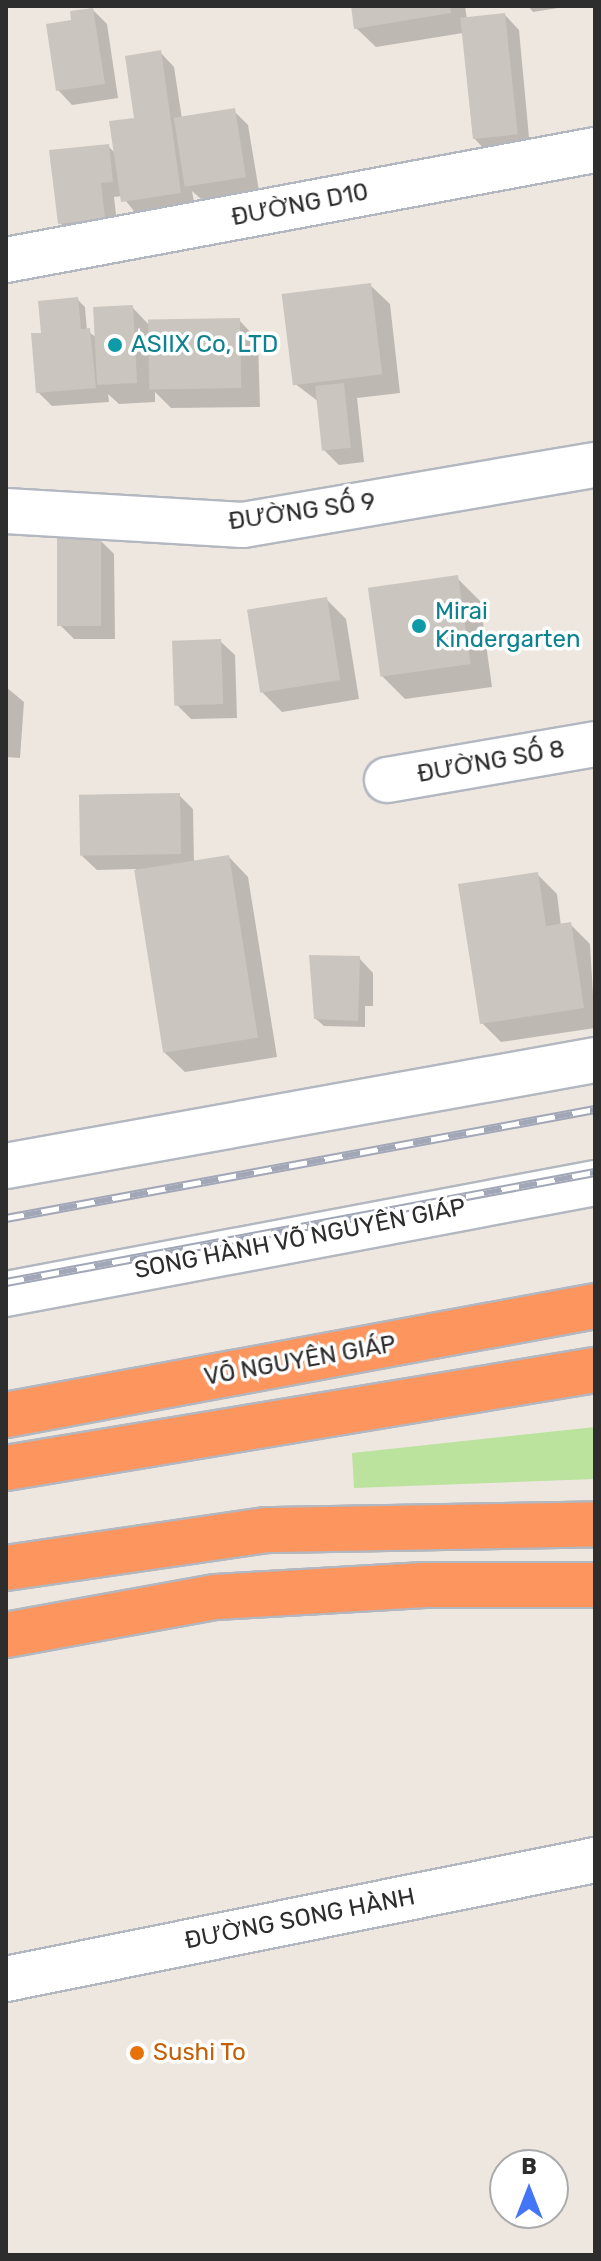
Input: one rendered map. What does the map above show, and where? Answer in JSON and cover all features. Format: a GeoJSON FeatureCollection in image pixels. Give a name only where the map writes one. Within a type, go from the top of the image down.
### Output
{"type":"FeatureCollection","features":[{"type":"Feature","properties":{"kind":"highway","name":"VÕ NGUYÊN GIÁP"},"geometry":{"type":"LineString","coordinates":[[6,1415],[595,1306]]}},
{"type":"Feature","properties":{"kind":"highway"},"geometry":{"type":"LineString","coordinates":[[6,1468],[595,1370]]}},
{"type":"Feature","properties":{"kind":"highway"},"geometry":{"type":"LineString","coordinates":[[6,1568],[267,1530],[595,1524]]}},
{"type":"Feature","properties":{"kind":"highway"},"geometry":{"type":"LineString","coordinates":[[6,1635],[216,1597],[425,1585],[595,1585]]}},
{"type":"Feature","properties":{"kind":"main road","name":"ĐƯỜNG D10"},"geometry":{"type":"LineString","coordinates":[[6,260],[595,150]]}},
{"type":"Feature","properties":{"kind":"main road","name":"ĐƯỜNG SỐ 9"},"geometry":{"type":"LineString","coordinates":[[6,511],[243,525],[595,465]]}},
{"type":"Feature","properties":{"kind":"main road","name":"ĐƯỜNG SỐ 8"},"geometry":{"type":"LineString","coordinates":[[387,780],[595,744]]}},
{"type":"Feature","properties":{"kind":"main road"},"geometry":{"type":"LineString","coordinates":[[6,1166],[595,1060]]}},
{"type":"Feature","properties":{"kind":"main road","name":"SONG HÀNH VÕ NGUYÊN GIÁP"},"geometry":{"type":"LineString","coordinates":[[6,1294],[595,1183]]}},
{"type":"Feature","properties":{"kind":"main road","name":"ĐƯỜNG SONG HÀNH"},"geometry":{"type":"LineString","coordinates":[[6,1979],[595,1860]]}},
{"type":"Feature","properties":{"kind":"green space"},"geometry":{"type":"Polygon","coordinates":[[[595,1427],[595,1479],[354,1488],[352,1453],[595,1427]]]}},
{"type":"Feature","properties":{"kind":"building"},"geometry":{"type":"Polygon","coordinates":[[[351,6],[450,6],[451,13],[354,29],[351,6]]]}},
{"type":"Feature","properties":{"kind":"building"},"geometry":{"type":"Polygon","coordinates":[[[93,8],[105,84],[56,91],[46,24],[71,20],[70,11],[93,8]]]}},
{"type":"Feature","properties":{"kind":"building"},"geometry":{"type":"Polygon","coordinates":[[[505,13],[518,134],[473,139],[460,18],[505,13]]]}},
{"type":"Feature","properties":{"kind":"building"},"geometry":{"type":"Polygon","coordinates":[[[161,50],[181,193],[121,202],[109,121],[134,118],[125,56],[161,50]]]}},
{"type":"Feature","properties":{"kind":"building"},"geometry":{"type":"Polygon","coordinates":[[[235,108],[246,177],[185,187],[174,118],[235,108]]]}},
{"type":"Feature","properties":{"kind":"building"},"geometry":{"type":"Polygon","coordinates":[[[109,144],[113,182],[101,183],[105,218],[58,224],[49,150],[109,144]]]}},
{"type":"Feature","properties":{"kind":"building"},"geometry":{"type":"Polygon","coordinates":[[[371,283],[382,374],[293,385],[282,294],[371,283]]]}},
{"type":"Feature","properties":{"kind":"building"},"geometry":{"type":"Polygon","coordinates":[[[78,297],[81,329],[90,328],[96,388],[36,393],[31,333],[41,333],[38,301],[78,297]]]}},
{"type":"Feature","properties":{"kind":"building","name":"ASIIX Co, LTD"},"geometry":{"type":"Polygon","coordinates":[[[133,305],[137,383],[97,385],[93,307],[133,305]]]}},
{"type":"Feature","properties":{"kind":"building"},"geometry":{"type":"Polygon","coordinates":[[[240,318],[241,388],[149,390],[148,320],[240,318]]]}},
{"type":"Feature","properties":{"kind":"building"},"geometry":{"type":"Polygon","coordinates":[[[344,383],[351,448],[322,451],[315,386],[344,383]]]}},
{"type":"Feature","properties":{"kind":"building"},"geometry":{"type":"Polygon","coordinates":[[[57,538],[101,538],[101,626],[57,626],[57,538]]]}},
{"type":"Feature","properties":{"kind":"building","name":"Mirai Kindergarten"},"geometry":{"type":"Polygon","coordinates":[[[458,575],[471,664],[380,677],[368,588],[458,575]]]}},
{"type":"Feature","properties":{"kind":"building"},"geometry":{"type":"Polygon","coordinates":[[[327,597],[340,680],[260,693],[247,610],[327,597]]]}},
{"type":"Feature","properties":{"kind":"building"},"geometry":{"type":"Polygon","coordinates":[[[221,639],[223,704],[174,706],[172,641],[221,639]]]}},
{"type":"Feature","properties":{"kind":"building"},"geometry":{"type":"Polygon","coordinates":[[[180,793],[181,854],[80,856],[79,795],[180,793]]]}},
{"type":"Feature","properties":{"kind":"building"},"geometry":{"type":"Polygon","coordinates":[[[229,855],[258,1038],[163,1053],[134,870],[229,855]]]}},
{"type":"Feature","properties":{"kind":"building"},"geometry":{"type":"Polygon","coordinates":[[[538,872],[546,926],[571,922],[584,1008],[480,1024],[458,884],[538,872]]]}},
{"type":"Feature","properties":{"kind":"building"},"geometry":{"type":"Polygon","coordinates":[[[309,955],[360,956],[358,1021],[314,1019],[309,955]]]}},
{"type":"Feature","properties":{"kind":"railway"},"geometry":{"type":"LineString","coordinates":[[6,1218],[595,1109]]}},
{"type":"Feature","properties":{"kind":"railway"},"geometry":{"type":"LineString","coordinates":[[6,1282],[595,1172]]}},
{"type":"Feature","properties":{"kind":"place","name":"ASIIX Co, LTD"},"geometry":{"type":"Point","coordinates":[115,345]}},
{"type":"Feature","properties":{"kind":"place","name":"Mirai Kindergarten"},"geometry":{"type":"Point","coordinates":[419,626]}},
{"type":"Feature","properties":{"kind":"place","name":"Sushi To"},"geometry":{"type":"Point","coordinates":[137,2053]}}]}
